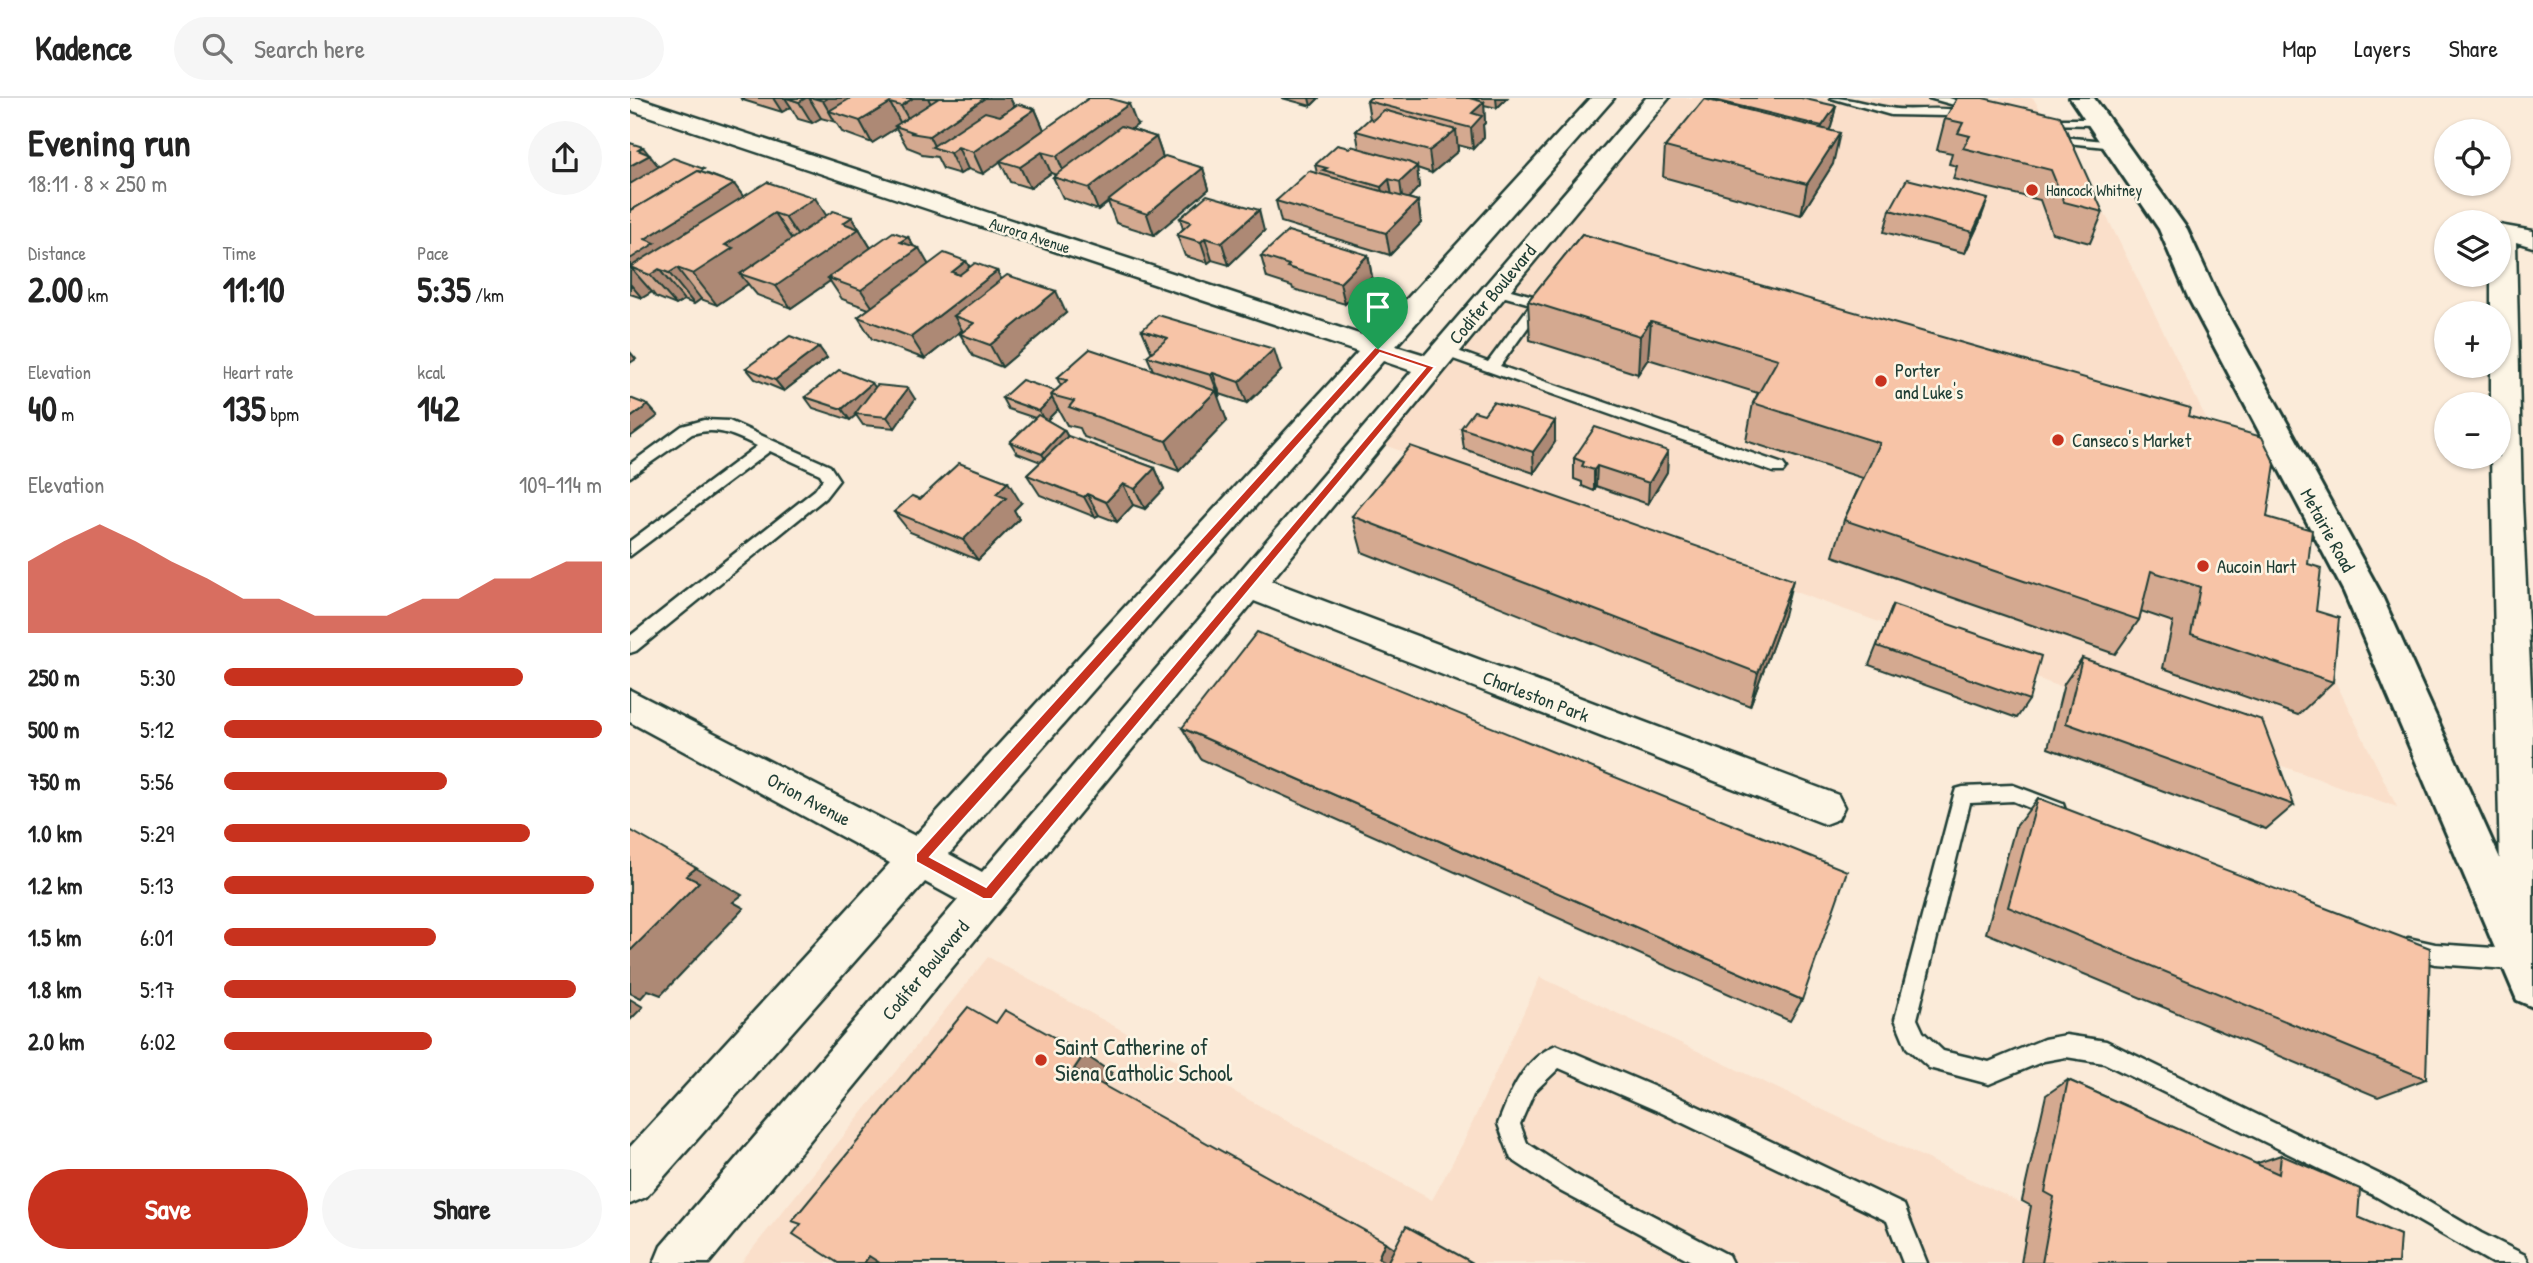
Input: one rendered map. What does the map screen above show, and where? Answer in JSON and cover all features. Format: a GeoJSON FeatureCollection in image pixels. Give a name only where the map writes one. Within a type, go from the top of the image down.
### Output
{"type":"FeatureCollection","features":[{"type":"Feature","properties":{"kind":"main road","name":"Metairie Road"},"geometry":{"type":"LineString","coordinates":[[2099,122],[2173,229],[2203,297],[2362,592],[2530,970]]}},
{"type":"Feature","properties":{"kind":"street"},"geometry":{"type":"LineString","coordinates":[[630,1181],[1603,98]]}},
{"type":"Feature","properties":{"kind":"street","name":"Codifer Boulevard"},"geometry":{"type":"LineString","coordinates":[[678,1263],[1658,98]]}},
{"type":"Feature","properties":{"kind":"street","name":"Aurora Avenue"},"geometry":{"type":"LineString","coordinates":[[630,103],[1378,349],[1437,359]]}},
{"type":"Feature","properties":{"kind":"street"},"geometry":{"type":"LineString","coordinates":[[2518,236],[2520,505],[2530,970]]}},
{"type":"Feature","properties":{"kind":"street","name":"Charleston Park"},"geometry":{"type":"LineString","coordinates":[[1247,585],[1825,807]]}},
{"type":"Feature","properties":{"kind":"street","name":"Orion Avenue"},"geometry":{"type":"LineString","coordinates":[[630,705],[988,895]]}},
{"type":"Feature","properties":{"kind":"lane"},"geometry":{"type":"LineString","coordinates":[[1836,98],[1891,112],[1983,115],[1934,98]]}},
{"type":"Feature","properties":{"kind":"lane"},"geometry":{"type":"LineString","coordinates":[[2033,121],[2099,122]]}},
{"type":"Feature","properties":{"kind":"lane"},"geometry":{"type":"LineString","coordinates":[[2041,136],[2065,142],[2099,122]]}},
{"type":"Feature","properties":{"kind":"lane"},"geometry":{"type":"LineString","coordinates":[[1491,369],[1539,302],[1496,290]]}},
{"type":"Feature","properties":{"kind":"lane"},"geometry":{"type":"LineString","coordinates":[[1437,359],[1491,369],[1778,468]]}},
{"type":"Feature","properties":{"kind":"lane"},"geometry":{"type":"LineString","coordinates":[[630,472],[687,430],[704,425],[724,425],[825,470],[831,480],[820,494],[630,646]]}},
{"type":"Feature","properties":{"kind":"lane"},"geometry":{"type":"LineString","coordinates":[[630,550],[768,445]]}},
{"type":"Feature","properties":{"kind":"lane"},"geometry":{"type":"LineString","coordinates":[[2077,818],[2013,793],[1963,794],[1906,1019],[1915,1040],[1937,1060],[1963,1069],[1989,1073],[2044,1051],[2066,1046],[2106,1052],[2385,1189],[2516,1263]]}},
{"type":"Feature","properties":{"kind":"lane"},"geometry":{"type":"LineString","coordinates":[[2392,943],[2435,954],[2530,970]]}},
{"type":"Feature","properties":{"kind":"lane"},"geometry":{"type":"LineString","coordinates":[[1720,1263],[1568,1183],[1519,1151],[1509,1124],[1526,1084],[1556,1056],[1668,1104],[1896,1213],[1915,1263]]}},
{"type":"Feature","properties":{"kind":"shaded area"},"geometry":{"type":"Polygon","coordinates":[[[1672,98],[2033,98],[2109,221],[2397,807],[1384,445],[1672,98]]]}},
{"type":"Feature","properties":{"kind":"shaded area","name":"Saint Catherine of Siena Catholic School"},"geometry":{"type":"Polygon","coordinates":[[[988,957],[1432,1200],[1463,1143],[1540,977],[2149,1263],[741,1263],[988,957]]]}},
{"type":"Feature","properties":{"kind":"building"},"geometry":{"type":"Polygon","coordinates":[[[787,98],[806,98],[799,102],[787,98]]]}},
{"type":"Feature","properties":{"kind":"building"},"geometry":{"type":"Polygon","coordinates":[[[851,98],[913,98],[901,106],[890,103],[860,121],[829,111],[851,98]]]}},
{"type":"Feature","properties":{"kind":"building"},"geometry":{"type":"Polygon","coordinates":[[[939,98],[985,98],[929,136],[910,133],[913,132],[895,126],[939,98]]]}},
{"type":"Feature","properties":{"kind":"building"},"geometry":{"type":"Polygon","coordinates":[[[1089,98],[1108,98],[1129,104],[1057,156],[1042,152],[1020,167],[1000,161],[1089,98]]]}},
{"type":"Feature","properties":{"kind":"building"},"geometry":{"type":"Polygon","coordinates":[[[1370,98],[1469,98],[1484,102],[1472,113],[1482,116],[1471,128],[1367,101],[1370,98]]]}},
{"type":"Feature","properties":{"kind":"building"},"geometry":{"type":"Polygon","coordinates":[[[1706,98],[1801,98],[1836,106],[1822,126],[1706,98]]]}},
{"type":"Feature","properties":{"kind":"building"},"geometry":{"type":"Polygon","coordinates":[[[1957,98],[1983,98],[2060,116],[2103,212],[2064,202],[2051,170],[1963,148],[1970,136],[1958,133],[1963,123],[1945,119],[1957,98]]]}},
{"type":"Feature","properties":{"kind":"building"},"geometry":{"type":"Polygon","coordinates":[[[1704,99],[1840,133],[1807,184],[1665,147],[1704,99]]]}},
{"type":"Feature","properties":{"kind":"building"},"geometry":{"type":"Polygon","coordinates":[[[1018,104],[1035,109],[973,152],[958,147],[950,153],[932,147],[985,112],[1000,116],[1018,104]]]}},
{"type":"Feature","properties":{"kind":"building"},"geometry":{"type":"Polygon","coordinates":[[[1384,110],[1456,130],[1429,151],[1356,131],[1384,110]]]}},
{"type":"Feature","properties":{"kind":"building"},"geometry":{"type":"Polygon","coordinates":[[[1121,126],[1156,137],[1089,188],[1053,177],[1121,126]]]}},
{"type":"Feature","properties":{"kind":"building"},"geometry":{"type":"Polygon","coordinates":[[[630,143],[643,147],[638,150],[650,155],[630,166],[630,143]]]}},
{"type":"Feature","properties":{"kind":"building"},"geometry":{"type":"Polygon","coordinates":[[[1337,145],[1349,148],[1351,146],[1417,166],[1400,182],[1389,179],[1381,187],[1323,170],[1327,168],[1315,165],[1337,145]]]}},
{"type":"Feature","properties":{"kind":"building"},"geometry":{"type":"Polygon","coordinates":[[[1165,156],[1203,168],[1147,214],[1108,201],[1165,156]]]}},
{"type":"Feature","properties":{"kind":"building"},"geometry":{"type":"Polygon","coordinates":[[[673,158],[704,169],[630,211],[630,184],[673,158]]]}},
{"type":"Feature","properties":{"kind":"building"},"geometry":{"type":"Polygon","coordinates":[[[698,171],[734,184],[645,239],[655,243],[630,259],[630,211],[698,171]]]}},
{"type":"Feature","properties":{"kind":"building"},"geometry":{"type":"Polygon","coordinates":[[[1309,171],[1418,201],[1386,233],[1276,201],[1309,171]]]}},
{"type":"Feature","properties":{"kind":"building"},"geometry":{"type":"Polygon","coordinates":[[[1907,179],[1988,199],[1973,232],[1890,210],[1907,179]]]}},
{"type":"Feature","properties":{"kind":"building"},"geometry":{"type":"Polygon","coordinates":[[[767,182],[815,198],[785,217],[774,213],[725,245],[733,248],[693,274],[677,268],[669,273],[659,269],[650,275],[630,267],[767,182]]]}},
{"type":"Feature","properties":{"kind":"building"},"geometry":{"type":"Polygon","coordinates":[[[1207,195],[1259,210],[1222,243],[1205,238],[1201,242],[1177,235],[1191,222],[1180,218],[1207,195]]]}},
{"type":"Feature","properties":{"kind":"building"},"geometry":{"type":"Polygon","coordinates":[[[833,211],[852,217],[843,223],[859,229],[776,286],[740,274],[833,211]]]}},
{"type":"Feature","properties":{"kind":"building"},"geometry":{"type":"Polygon","coordinates":[[[1288,231],[1368,255],[1340,283],[1261,256],[1288,231]]]}},
{"type":"Feature","properties":{"kind":"building"},"geometry":{"type":"Polygon","coordinates":[[[893,232],[908,237],[900,242],[919,248],[861,290],[828,278],[893,232]]]}},
{"type":"Feature","properties":{"kind":"building"},"geometry":{"type":"Polygon","coordinates":[[[1582,234],[2190,408],[2188,416],[2262,437],[2275,464],[2267,517],[2312,530],[2308,564],[2321,568],[2316,611],[2339,618],[2333,682],[2191,634],[2200,587],[2151,571],[2139,620],[1844,520],[1880,443],[1753,403],[1778,359],[1651,321],[1640,336],[1528,301],[1582,234]]]}},
{"type":"Feature","properties":{"kind":"building"},"geometry":{"type":"Polygon","coordinates":[[[944,253],[966,261],[952,272],[959,275],[975,263],[997,271],[911,337],[858,317],[944,253]]]}},
{"type":"Feature","properties":{"kind":"building"},"geometry":{"type":"Polygon","coordinates":[[[1007,275],[1056,291],[990,345],[960,334],[974,323],[954,316],[1007,275]]]}},
{"type":"Feature","properties":{"kind":"building"},"geometry":{"type":"Polygon","coordinates":[[[1158,315],[1274,349],[1239,382],[1213,373],[1211,375],[1147,356],[1168,338],[1142,330],[1158,315]]]}},
{"type":"Feature","properties":{"kind":"building"},"geometry":{"type":"Polygon","coordinates":[[[790,336],[819,347],[775,380],[746,368],[790,336]]]}},
{"type":"Feature","properties":{"kind":"building"},"geometry":{"type":"Polygon","coordinates":[[[1090,349],[1216,391],[1166,441],[1069,407],[1074,401],[1051,395],[1067,380],[1057,378],[1090,349]]]}},
{"type":"Feature","properties":{"kind":"building"},"geometry":{"type":"Polygon","coordinates":[[[839,370],[872,383],[842,409],[805,397],[839,370]]]}},
{"type":"Feature","properties":{"kind":"building"},"geometry":{"type":"Polygon","coordinates":[[[1022,380],[1055,391],[1039,411],[1002,398],[1022,380]]]}},
{"type":"Feature","properties":{"kind":"building"},"geometry":{"type":"Polygon","coordinates":[[[877,385],[908,388],[887,417],[855,414],[877,385]]]}},
{"type":"Feature","properties":{"kind":"building"},"geometry":{"type":"Polygon","coordinates":[[[630,398],[648,405],[630,418],[630,398]]]}},
{"type":"Feature","properties":{"kind":"building"},"geometry":{"type":"Polygon","coordinates":[[[1493,402],[1555,421],[1533,452],[1461,428],[1474,411],[1484,414],[1493,402]]]}},
{"type":"Feature","properties":{"kind":"building"},"geometry":{"type":"Polygon","coordinates":[[[1038,415],[1064,430],[1042,454],[1010,442],[1038,415]]]}},
{"type":"Feature","properties":{"kind":"building"},"geometry":{"type":"Polygon","coordinates":[[[1595,427],[1668,451],[1649,483],[1597,466],[1594,470],[1582,466],[1584,462],[1574,458],[1595,427]]]}},
{"type":"Feature","properties":{"kind":"building"},"geometry":{"type":"Polygon","coordinates":[[[1068,436],[1155,468],[1135,489],[1123,484],[1106,502],[1087,494],[1084,497],[1027,475],[1068,436]]]}},
{"type":"Feature","properties":{"kind":"building"},"geometry":{"type":"Polygon","coordinates":[[[1410,446],[1793,580],[1758,673],[1352,516],[1410,446]]]}},
{"type":"Feature","properties":{"kind":"building"},"geometry":{"type":"Polygon","coordinates":[[[959,463],[1008,482],[996,494],[1006,498],[963,540],[894,512],[912,496],[920,499],[959,463]]]}},
{"type":"Feature","properties":{"kind":"building"},"geometry":{"type":"Polygon","coordinates":[[[1893,605],[2041,656],[2029,700],[1877,646],[1893,605]]]}},
{"type":"Feature","properties":{"kind":"building"},"geometry":{"type":"Polygon","coordinates":[[[1257,632],[1847,871],[1802,1000],[1182,728],[1257,632]]]}},
{"type":"Feature","properties":{"kind":"building"},"geometry":{"type":"Polygon","coordinates":[[[2082,658],[2262,720],[2294,805],[2066,723],[2082,658]]]}},
{"type":"Feature","properties":{"kind":"building"},"geometry":{"type":"Polygon","coordinates":[[[2038,798],[2430,948],[2426,1079],[2008,907],[2038,798]]]}},
{"type":"Feature","properties":{"kind":"building"},"geometry":{"type":"Polygon","coordinates":[[[630,830],[696,868],[686,876],[699,882],[630,951],[630,830]]]}},
{"type":"Feature","properties":{"kind":"building"},"geometry":{"type":"Polygon","coordinates":[[[968,1007],[996,1023],[1005,1010],[1084,1054],[1074,1069],[1385,1242],[1378,1258],[1387,1263],[880,1263],[869,1256],[864,1263],[838,1263],[793,1234],[801,1224],[792,1221],[968,1007]]]}},
{"type":"Feature","properties":{"kind":"building"},"geometry":{"type":"Polygon","coordinates":[[[2068,1080],[2279,1174],[2281,1155],[2360,1189],[2358,1217],[2400,1235],[2398,1263],[2042,1263],[2054,1197],[2045,1192],[2068,1080]]]}},
{"type":"Feature","properties":{"kind":"building"},"geometry":{"type":"Polygon","coordinates":[[[1406,1226],[1473,1263],[1387,1263],[1406,1226]]]}},
{"type":"Feature","properties":{"kind":"place","name":"Hancock Whitney"},"geometry":{"type":"Point","coordinates":[2032,190]}},
{"type":"Feature","properties":{"kind":"place","name":"Porter and Luke's"},"geometry":{"type":"Point","coordinates":[1881,381]}},
{"type":"Feature","properties":{"kind":"place","name":"Canseco's Market"},"geometry":{"type":"Point","coordinates":[2058,440]}},
{"type":"Feature","properties":{"kind":"place","name":"Aucoin Hart"},"geometry":{"type":"Point","coordinates":[2203,566]}},
{"type":"Feature","properties":{"kind":"place","name":"Saint Catherine of Siena Catholic School"},"geometry":{"type":"Point","coordinates":[1041,1060]}},
{"type":"Feature","properties":{"kind":"route"},"geometry":{"type":"LineString","coordinates":[[1378,349],[1431,367],[988,895],[921,858],[1182,567],[1378,349]]}}]}
